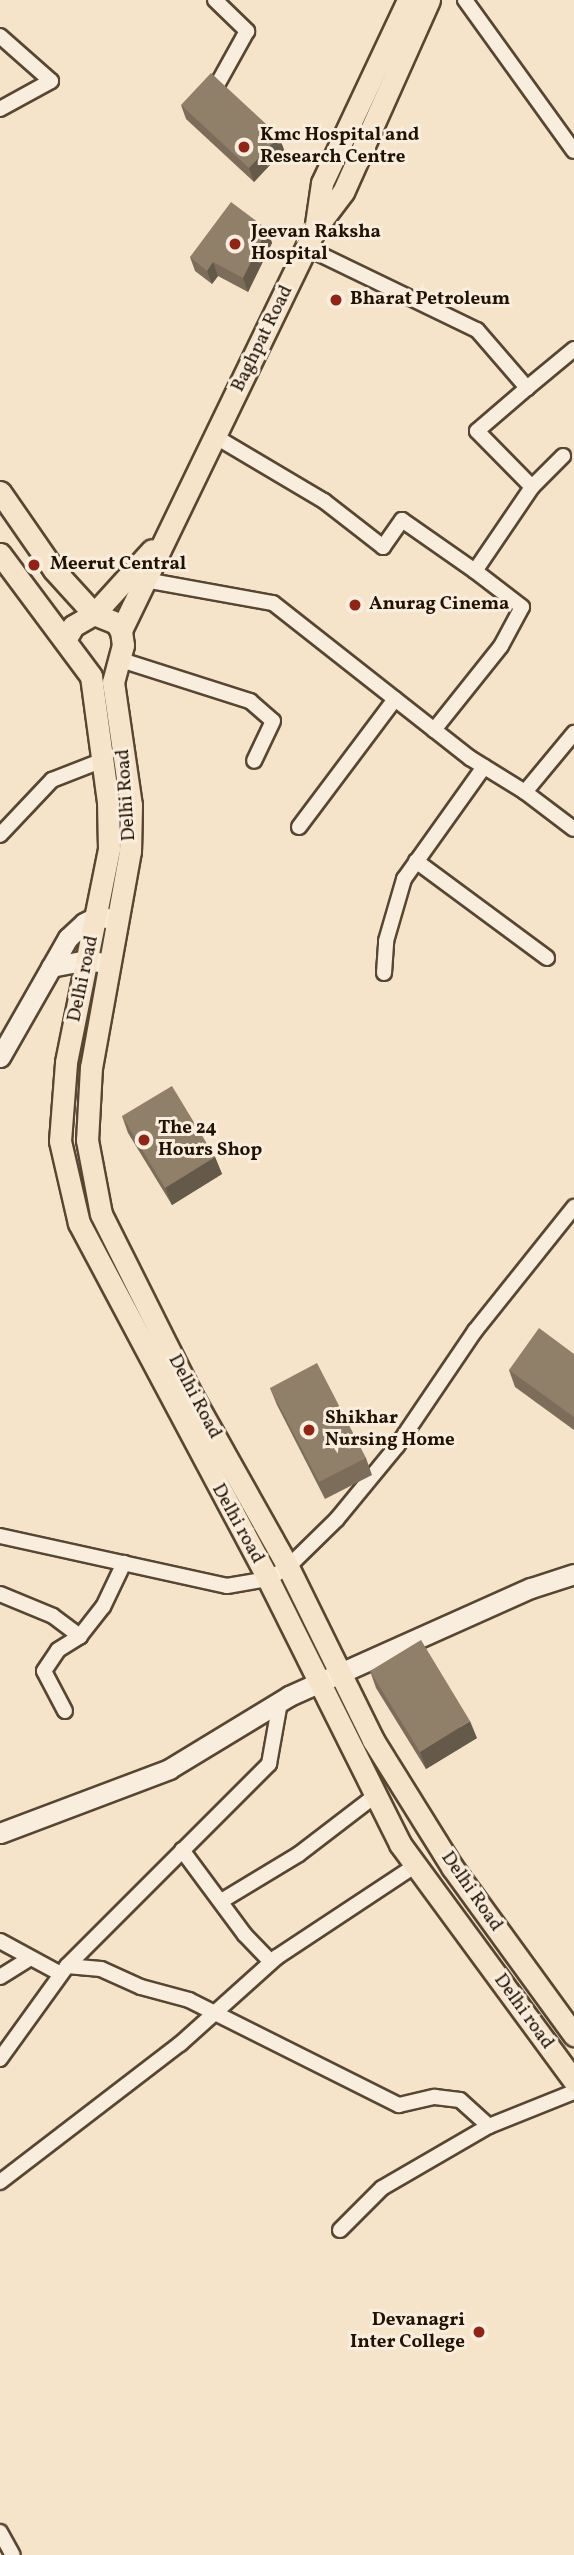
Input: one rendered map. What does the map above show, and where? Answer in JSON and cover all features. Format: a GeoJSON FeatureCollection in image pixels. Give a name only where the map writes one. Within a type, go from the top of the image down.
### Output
{"type":"FeatureCollection","features":[{"type":"Feature","properties":{"kind":"main road"},"geometry":{"type":"LineString","coordinates":[[311,239],[323,183],[408,0]]}},
{"type":"Feature","properties":{"kind":"main road","name":"Baghpat Road"},"geometry":{"type":"LineString","coordinates":[[113,682],[123,645],[121,631],[311,239],[343,192],[429,0]]}},
{"type":"Feature","properties":{"kind":"main road"},"geometry":{"type":"LineString","coordinates":[[352,119],[371,129]]}},
{"type":"Feature","properties":{"kind":"main road"},"geometry":{"type":"LineString","coordinates":[[0,492],[54,570],[94,614],[116,623],[121,631]]}},
{"type":"Feature","properties":{"kind":"main road"},"geometry":{"type":"LineString","coordinates":[[65,640],[73,626],[94,614],[168,533]]}},
{"type":"Feature","properties":{"kind":"main road","name":"Delhi Road"},"geometry":{"type":"LineString","coordinates":[[0,554],[91,676],[103,760],[109,849],[110,964],[91,1067],[87,1140],[101,1214],[191,1395],[288,1567],[373,1740],[452,1867],[574,2035]]}},
{"type":"Feature","properties":{"kind":"main road","name":"Delhi Road"},"geometry":{"type":"LineString","coordinates":[[108,918],[130,851],[131,805],[113,682]]}},
{"type":"Feature","properties":{"kind":"main road","name":"Delhi road"},"geometry":{"type":"LineString","coordinates":[[108,918],[88,960],[66,1063],[60,1141],[79,1223],[268,1579],[376,1795],[416,1865],[574,2081]]}},
{"type":"Feature","properties":{"kind":"street"},"geometry":{"type":"LineString","coordinates":[[215,0],[247,31],[216,87]]}},
{"type":"Feature","properties":{"kind":"street"},"geometry":{"type":"LineString","coordinates":[[465,0],[574,150]]}},
{"type":"Feature","properties":{"kind":"street"},"geometry":{"type":"LineString","coordinates":[[0,36],[51,81],[0,108]]}},
{"type":"Feature","properties":{"kind":"street"},"geometry":{"type":"LineString","coordinates":[[311,239],[477,330],[527,388]]}},
{"type":"Feature","properties":{"kind":"street"},"geometry":{"type":"LineString","coordinates":[[532,487],[477,431],[574,349]]}},
{"type":"Feature","properties":{"kind":"street"},"geometry":{"type":"LineString","coordinates":[[216,437],[324,502],[383,547],[402,520],[522,607],[501,646],[434,730]]}},
{"type":"Feature","properties":{"kind":"street"},"geometry":{"type":"LineString","coordinates":[[475,571],[511,524],[532,487],[563,456]]}},
{"type":"Feature","properties":{"kind":"street"},"geometry":{"type":"LineString","coordinates":[[145,580],[273,603],[434,730],[574,829]]}},
{"type":"Feature","properties":{"kind":"street"},"geometry":{"type":"LineString","coordinates":[[118,659],[250,701],[273,721],[254,761]]}},
{"type":"Feature","properties":{"kind":"street"},"geometry":{"type":"LineString","coordinates":[[299,827],[395,699]]}},
{"type":"Feature","properties":{"kind":"street"},"geometry":{"type":"LineString","coordinates":[[525,792],[574,733]]}},
{"type":"Feature","properties":{"kind":"street"},"geometry":{"type":"LineString","coordinates":[[0,835],[52,780],[103,760]]}},
{"type":"Feature","properties":{"kind":"street"},"geometry":{"type":"LineString","coordinates":[[384,973],[386,941],[404,879],[484,767]]}},
{"type":"Feature","properties":{"kind":"street"},"geometry":{"type":"LineString","coordinates":[[416,861],[547,958]]}},
{"type":"Feature","properties":{"kind":"street"},"geometry":{"type":"LineString","coordinates":[[0,1057],[68,937],[108,918]]}},
{"type":"Feature","properties":{"kind":"street"},"geometry":{"type":"LineString","coordinates":[[51,967],[88,960],[110,964]]}},
{"type":"Feature","properties":{"kind":"street"},"geometry":{"type":"LineString","coordinates":[[0,1536],[227,1586],[268,1579],[288,1567],[337,1519],[397,1446],[475,1331],[574,1207]]}},
{"type":"Feature","properties":{"kind":"street"},"geometry":{"type":"LineString","coordinates":[[65,1711],[44,1671],[58,1650],[80,1636],[103,1607],[124,1563]]}},
{"type":"Feature","properties":{"kind":"street"},"geometry":{"type":"LineString","coordinates":[[0,1833],[169,1769],[280,1702],[319,1682],[531,1588],[574,1574]]}},
{"type":"Feature","properties":{"kind":"street"},"geometry":{"type":"LineString","coordinates":[[0,1594],[53,1616],[80,1636]]}},
{"type":"Feature","properties":{"kind":"street"},"geometry":{"type":"LineString","coordinates":[[0,2059],[64,1970],[269,1764],[280,1702]]}},
{"type":"Feature","properties":{"kind":"street"},"geometry":{"type":"LineString","coordinates":[[223,1900],[299,1854],[376,1795]]}},
{"type":"Feature","properties":{"kind":"street"},"geometry":{"type":"LineString","coordinates":[[182,1850],[223,1900],[244,1935],[271,1962]]}},
{"type":"Feature","properties":{"kind":"street"},"geometry":{"type":"LineString","coordinates":[[0,2182],[215,2013],[271,1962],[416,1865]]}},
{"type":"Feature","properties":{"kind":"street"},"geometry":{"type":"LineString","coordinates":[[0,1941],[29,1959],[64,1970],[101,1969],[215,2013],[399,2105],[435,2097],[460,2100],[489,2126]]}},
{"type":"Feature","properties":{"kind":"street"},"geometry":{"type":"LineString","coordinates":[[0,1977],[29,1959]]}},
{"type":"Feature","properties":{"kind":"street"},"geometry":{"type":"LineString","coordinates":[[340,2230],[382,2188],[489,2126],[574,2092]]}},
{"type":"Feature","properties":{"kind":"street"},"geometry":{"type":"LineString","coordinates":[[0,2532],[13,2555]]}},
{"type":"Feature","properties":{"kind":"building"},"geometry":{"type":"Polygon","coordinates":[[[211,73],[279,136],[249,168],[181,105],[211,73]]]}},
{"type":"Feature","properties":{"kind":"building"},"geometry":{"type":"Polygon","coordinates":[[[231,202],[267,229],[243,278],[213,262],[207,271],[190,257],[231,202]]]}},
{"type":"Feature","properties":{"kind":"building"},"geometry":{"type":"Polygon","coordinates":[[[172,1086],[215,1157],[165,1188],[122,1116],[172,1086]]]}},
{"type":"Feature","properties":{"kind":"building"},"geometry":{"type":"Polygon","coordinates":[[[539,1328],[574,1354],[574,1417],[509,1370],[539,1328]]]}},
{"type":"Feature","properties":{"kind":"building"},"geometry":{"type":"Polygon","coordinates":[[[317,1363],[366,1458],[319,1482],[270,1388],[317,1363]]]}},
{"type":"Feature","properties":{"kind":"building"},"geometry":{"type":"Polygon","coordinates":[[[421,1640],[470,1721],[420,1752],[370,1671],[421,1640]]]}},
{"type":"Feature","properties":{"kind":"place","name":"Kmc Hospital and Research Centre"},"geometry":{"type":"Point","coordinates":[244,147]}},
{"type":"Feature","properties":{"kind":"place","name":"Jeevan Raksha Hospital"},"geometry":{"type":"Point","coordinates":[235,244]}},
{"type":"Feature","properties":{"kind":"place","name":"Bharat Petroleum"},"geometry":{"type":"Point","coordinates":[336,300]}},
{"type":"Feature","properties":{"kind":"place","name":"Meerut Central"},"geometry":{"type":"Point","coordinates":[34,565]}},
{"type":"Feature","properties":{"kind":"place","name":"Anurag Cinema"},"geometry":{"type":"Point","coordinates":[355,605]}},
{"type":"Feature","properties":{"kind":"place","name":"The 24 Hours Shop"},"geometry":{"type":"Point","coordinates":[144,1140]}},
{"type":"Feature","properties":{"kind":"place","name":"Shikhar Nursing Home"},"geometry":{"type":"Point","coordinates":[309,1430]}},
{"type":"Feature","properties":{"kind":"place","name":"Devanagri Inter College"},"geometry":{"type":"Point","coordinates":[479,2332]}}]}
